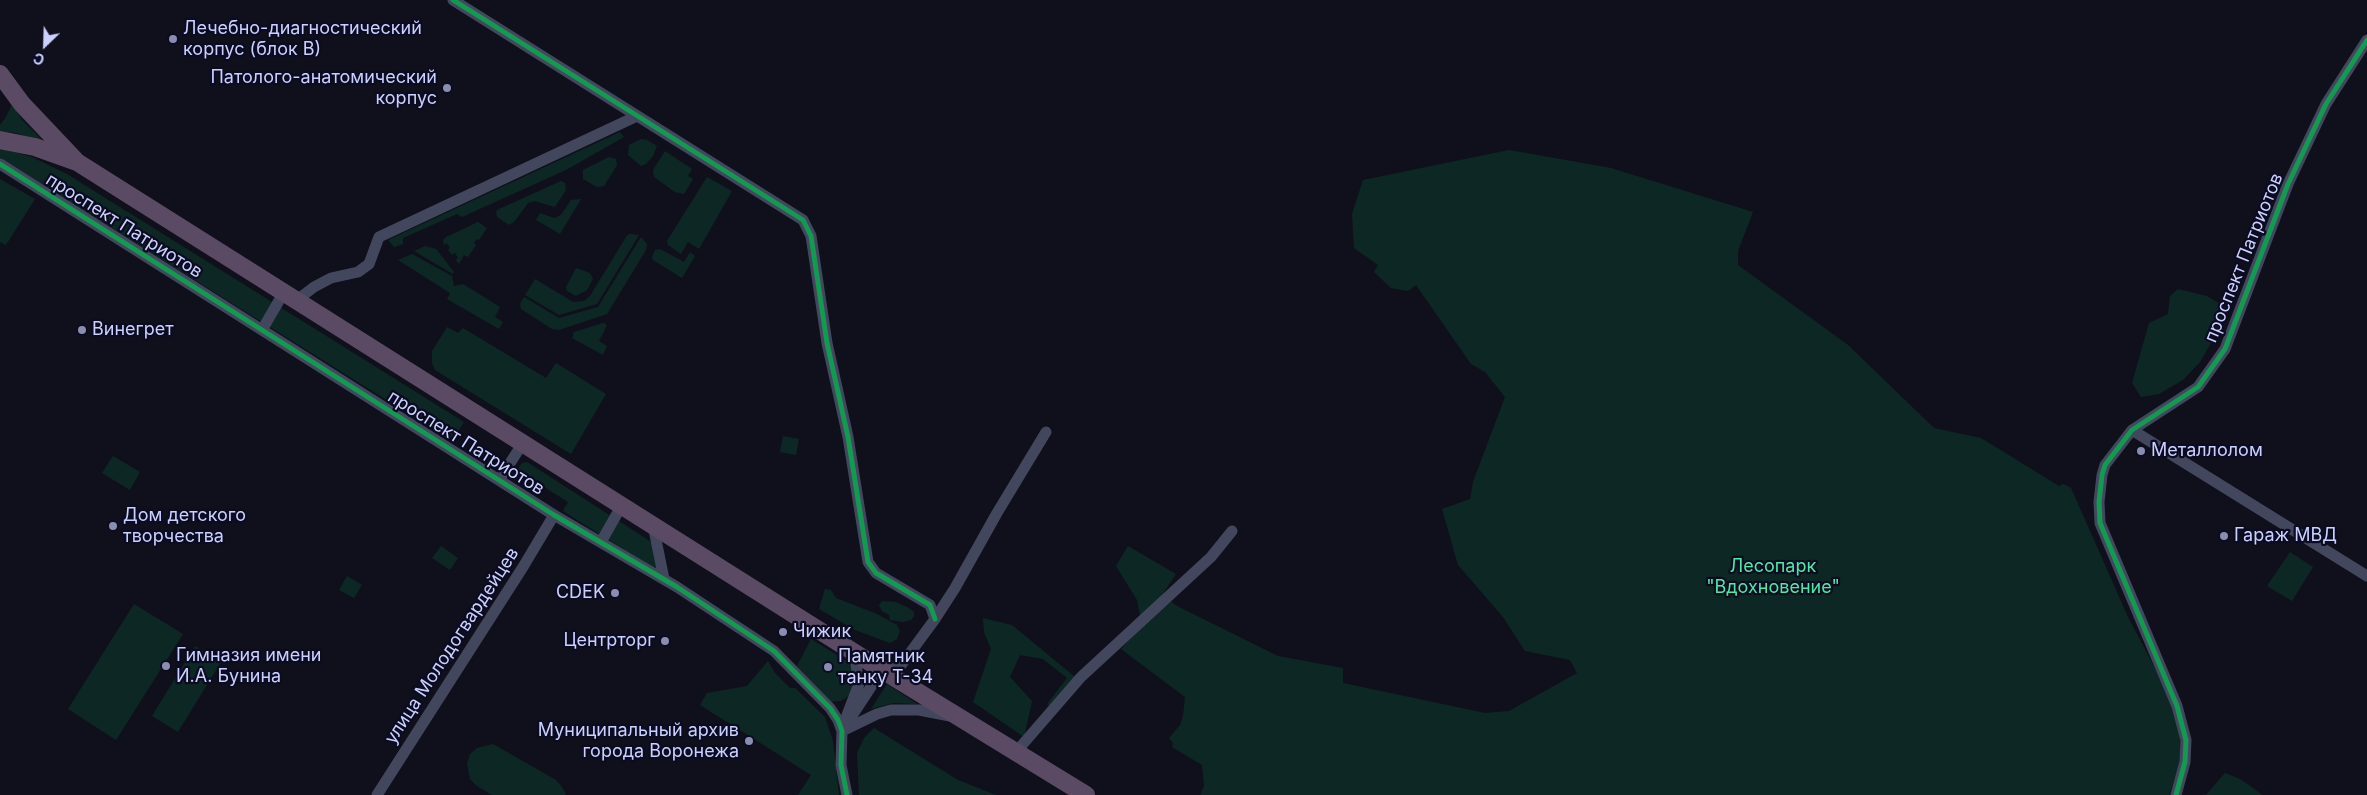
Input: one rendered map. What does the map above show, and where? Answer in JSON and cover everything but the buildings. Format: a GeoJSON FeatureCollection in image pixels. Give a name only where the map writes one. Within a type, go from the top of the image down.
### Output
{"type":"FeatureCollection","features":[{"type":"Feature","properties":{"kind":"highway","name":"проспект Патриотов"},"geometry":{"type":"LineString","coordinates":[[0,74],[22,104],[77,162]]}},
{"type":"Feature","properties":{"kind":"highway","name":"проспект Патриотов"},"geometry":{"type":"LineString","coordinates":[[0,140],[35,147],[77,162],[882,670],[1086,795]]}},
{"type":"Feature","properties":{"kind":"street"},"geometry":{"type":"LineString","coordinates":[[453,0],[803,220],[812,236],[827,343],[848,437],[868,562],[876,573],[930,605],[935,619]]}},
{"type":"Feature","properties":{"kind":"street","name":"проспект Патриотов"},"geometry":{"type":"LineString","coordinates":[[2176,795],[2185,762],[2186,740],[2177,706],[2100,523],[2099,502],[2105,465],[2132,430],[2198,387],[2225,349],[2288,184],[2326,104],[2367,40]]}},
{"type":"Feature","properties":{"kind":"street"},"geometry":{"type":"LineString","coordinates":[[262,330],[290,296],[331,278],[358,272],[369,264],[379,238],[637,116]]}},
{"type":"Feature","properties":{"kind":"street","name":"проспект Патриотов"},"geometry":{"type":"LineString","coordinates":[[0,164],[554,515],[664,579],[774,651],[830,708],[842,731],[841,765],[848,795]]}},
{"type":"Feature","properties":{"kind":"street"},"geometry":{"type":"LineString","coordinates":[[2132,430],[2367,576]]}},
{"type":"Feature","properties":{"kind":"street"},"geometry":{"type":"LineString","coordinates":[[842,731],[882,670],[899,668],[935,619],[1046,432]]}},
{"type":"Feature","properties":{"kind":"street"},"geometry":{"type":"LineString","coordinates":[[499,480],[523,443]]}},
{"type":"Feature","properties":{"kind":"street"},"geometry":{"type":"LineString","coordinates":[[601,542],[622,505]]}},
{"type":"Feature","properties":{"kind":"street","name":"улица Молодогвардейцев"},"geometry":{"type":"LineString","coordinates":[[377,795],[523,567],[554,515]]}},
{"type":"Feature","properties":{"kind":"street"},"geometry":{"type":"LineString","coordinates":[[653,525],[664,579]]}},
{"type":"Feature","properties":{"kind":"street"},"geometry":{"type":"LineString","coordinates":[[1016,752],[1081,677],[1211,557],[1232,531]]}},
{"type":"Feature","properties":{"kind":"street"},"geometry":{"type":"LineString","coordinates":[[842,731],[859,684],[859,672],[854,652]]}},
{"type":"Feature","properties":{"kind":"street"},"geometry":{"type":"LineString","coordinates":[[842,731],[891,710],[904,709],[960,718]]}},
{"type":"Feature","properties":{"kind":"green space"},"geometry":{"type":"Polygon","coordinates":[[[12,104],[22,120],[45,143],[16,133],[0,131],[0,125],[12,104]]]}},
{"type":"Feature","properties":{"kind":"green space"},"geometry":{"type":"Polygon","coordinates":[[[620,132],[624,137],[566,170],[462,217],[457,214],[403,238],[403,244],[394,247],[388,240],[620,132]]]}},
{"type":"Feature","properties":{"kind":"green space"},"geometry":{"type":"Polygon","coordinates":[[[641,139],[657,146],[653,156],[646,164],[641,166],[628,155],[629,145],[641,139]]]}},
{"type":"Feature","properties":{"kind":"green space"},"geometry":{"type":"Polygon","coordinates":[[[0,148],[32,157],[67,174],[464,422],[452,441],[0,158],[0,148]]]}},
{"type":"Feature","properties":{"kind":"green space","name":"Лесопарк \"Вдохновение\""},"geometry":{"type":"Polygon","coordinates":[[[1509,150],[1611,168],[1753,212],[1738,251],[1738,265],[1848,345],[1934,428],[1981,438],[2059,486],[2063,484],[2071,488],[2128,617],[2167,691],[2180,730],[2180,765],[2169,795],[1200,795],[1204,786],[1202,765],[1172,747],[1173,743],[1169,738],[1180,725],[1185,697],[1121,649],[1142,626],[1137,600],[1116,566],[1128,546],[1176,574],[1162,595],[1177,606],[1278,656],[1343,668],[1343,683],[1485,713],[1509,711],[1577,673],[1570,660],[1525,651],[1503,617],[1458,565],[1442,509],[1470,499],[1473,482],[1505,397],[1485,372],[1471,364],[1416,285],[1408,291],[1391,288],[1374,272],[1378,265],[1354,248],[1352,214],[1363,180],[1509,150]]]}},
{"type":"Feature","properties":{"kind":"green space"},"geometry":{"type":"Polygon","coordinates":[[[665,151],[692,169],[688,176],[693,179],[684,194],[675,192],[654,177],[653,170],[665,151]]]}},
{"type":"Feature","properties":{"kind":"green space"},"geometry":{"type":"Polygon","coordinates":[[[609,157],[616,159],[617,165],[604,186],[597,187],[583,179],[583,170],[609,157]]]}},
{"type":"Feature","properties":{"kind":"green space"},"geometry":{"type":"Polygon","coordinates":[[[707,177],[732,191],[699,249],[688,242],[681,254],[668,245],[667,241],[707,177]]]}},
{"type":"Feature","properties":{"kind":"green space"},"geometry":{"type":"Polygon","coordinates":[[[0,179],[35,199],[6,245],[0,242],[0,179]]]}},
{"type":"Feature","properties":{"kind":"green space"},"geometry":{"type":"Polygon","coordinates":[[[561,181],[565,183],[566,190],[555,207],[535,201],[528,203],[514,222],[509,225],[497,217],[496,211],[499,209],[561,181]]]}},
{"type":"Feature","properties":{"kind":"green space"},"geometry":{"type":"Polygon","coordinates":[[[581,199],[560,234],[536,220],[540,213],[554,218],[561,215],[571,200],[581,199]]]}},
{"type":"Feature","properties":{"kind":"green space"},"geometry":{"type":"Polygon","coordinates":[[[478,222],[487,228],[479,240],[477,239],[474,243],[476,245],[468,257],[464,255],[459,264],[455,253],[452,255],[448,250],[450,248],[447,243],[444,245],[443,240],[478,222]]]}},
{"type":"Feature","properties":{"kind":"green space"},"geometry":{"type":"Polygon","coordinates":[[[629,234],[639,235],[597,304],[559,315],[525,295],[535,279],[573,302],[584,301],[590,296],[629,234]]]}},
{"type":"Feature","properties":{"kind":"green space"},"geometry":{"type":"Polygon","coordinates":[[[641,237],[647,244],[646,250],[607,314],[559,330],[552,329],[521,309],[520,304],[524,297],[559,318],[598,307],[641,237]]]}},
{"type":"Feature","properties":{"kind":"green space"},"geometry":{"type":"Polygon","coordinates":[[[425,246],[436,249],[454,272],[453,274],[414,251],[425,246]]]}},
{"type":"Feature","properties":{"kind":"green space"},"geometry":{"type":"Polygon","coordinates":[[[660,249],[684,262],[690,252],[695,256],[682,278],[653,260],[652,257],[655,250],[660,249]]]}},
{"type":"Feature","properties":{"kind":"green space"},"geometry":{"type":"Polygon","coordinates":[[[412,254],[452,276],[454,286],[463,284],[500,307],[495,317],[503,322],[499,329],[447,299],[450,293],[398,260],[412,254]]]}},
{"type":"Feature","properties":{"kind":"green space"},"geometry":{"type":"Polygon","coordinates":[[[576,268],[590,273],[593,279],[587,290],[576,296],[567,291],[566,287],[576,268]]]}},
{"type":"Feature","properties":{"kind":"green space"},"geometry":{"type":"Polygon","coordinates":[[[2178,289],[2207,296],[2230,310],[2200,362],[2183,380],[2159,394],[2141,397],[2132,383],[2149,323],[2168,314],[2170,296],[2178,289]]]}},
{"type":"Feature","properties":{"kind":"green space"},"geometry":{"type":"Polygon","coordinates":[[[606,322],[604,324],[607,325],[599,341],[607,346],[603,355],[572,338],[574,332],[606,322]]]}},
{"type":"Feature","properties":{"kind":"green space"},"geometry":{"type":"Polygon","coordinates":[[[447,327],[458,333],[463,328],[546,378],[556,363],[606,394],[571,454],[435,370],[432,363],[432,351],[447,327]]]}},
{"type":"Feature","properties":{"kind":"green space"},"geometry":{"type":"Polygon","coordinates":[[[783,436],[799,439],[796,455],[780,452],[783,436]]]}},
{"type":"Feature","properties":{"kind":"green space"},"geometry":{"type":"Polygon","coordinates":[[[113,456],[140,472],[130,490],[102,473],[113,456]]]}},
{"type":"Feature","properties":{"kind":"green space"},"geometry":{"type":"Polygon","coordinates":[[[527,462],[656,545],[669,578],[563,511],[568,502],[517,470],[522,463],[527,462]]]}},
{"type":"Feature","properties":{"kind":"green space"},"geometry":{"type":"Polygon","coordinates":[[[441,546],[458,558],[450,570],[432,558],[441,546]]]}},
{"type":"Feature","properties":{"kind":"green space"},"geometry":{"type":"Polygon","coordinates":[[[2290,552],[2313,567],[2292,601],[2267,586],[2290,552]]]}},
{"type":"Feature","properties":{"kind":"green space"},"geometry":{"type":"Polygon","coordinates":[[[347,576],[362,585],[354,598],[339,590],[347,576]]]}},
{"type":"Feature","properties":{"kind":"green space"},"geometry":{"type":"Polygon","coordinates":[[[825,589],[831,590],[836,598],[877,614],[897,625],[900,631],[897,639],[890,643],[855,630],[819,609],[825,589]]]}},
{"type":"Feature","properties":{"kind":"green space"},"geometry":{"type":"Polygon","coordinates":[[[882,601],[896,602],[909,608],[914,612],[914,616],[911,620],[903,622],[890,620],[889,615],[882,611],[879,605],[882,601]]]}},
{"type":"Feature","properties":{"kind":"green space"},"geometry":{"type":"Polygon","coordinates":[[[134,604],[183,634],[116,740],[68,709],[134,604]]]}},
{"type":"Feature","properties":{"kind":"green space"},"geometry":{"type":"Polygon","coordinates":[[[983,618],[1012,625],[1075,677],[1051,707],[1047,704],[1067,678],[1043,659],[1020,655],[1010,677],[1032,701],[1024,737],[973,702],[991,649],[984,632],[983,618]]]}},
{"type":"Feature","properties":{"kind":"green space"},"geometry":{"type":"Polygon","coordinates":[[[811,639],[848,662],[857,677],[853,693],[841,701],[829,702],[797,666],[811,639]]]}},
{"type":"Feature","properties":{"kind":"green space"},"geometry":{"type":"Polygon","coordinates":[[[195,646],[221,662],[178,732],[152,716],[195,646]]]}},
{"type":"Feature","properties":{"kind":"green space"},"geometry":{"type":"Polygon","coordinates":[[[768,661],[775,673],[790,688],[795,688],[825,717],[833,741],[839,795],[798,795],[811,775],[700,705],[707,693],[747,686],[768,661]]]}},
{"type":"Feature","properties":{"kind":"green space"},"geometry":{"type":"Polygon","coordinates":[[[887,684],[917,704],[893,703],[871,709],[887,684]]]}},
{"type":"Feature","properties":{"kind":"green space"},"geometry":{"type":"Polygon","coordinates":[[[874,728],[958,780],[996,795],[859,795],[857,753],[864,738],[874,728]]]}},
{"type":"Feature","properties":{"kind":"green space"},"geometry":{"type":"Polygon","coordinates":[[[493,744],[556,780],[566,795],[492,795],[477,786],[470,779],[467,763],[470,754],[477,748],[493,744]]]}},
{"type":"Feature","properties":{"kind":"green space"},"geometry":{"type":"Polygon","coordinates":[[[2225,773],[2240,779],[2263,795],[2206,795],[2225,773]]]}},
{"type":"Feature","properties":{"kind":"cycle path"},"geometry":{"type":"LineString","coordinates":[[453,0],[803,220],[811,236],[827,343],[848,437],[868,562],[876,573],[930,605],[935,619]]}},
{"type":"Feature","properties":{"kind":"cycle path"},"geometry":{"type":"LineString","coordinates":[[2176,795],[2185,762],[2186,740],[2177,706],[2100,523],[2099,502],[2102,475],[2105,465],[2132,430],[2198,387],[2225,349],[2288,184],[2326,104],[2367,40]]}},
{"type":"Feature","properties":{"kind":"cycle path"},"geometry":{"type":"LineString","coordinates":[[0,164],[554,515],[677,587],[774,651],[830,708],[838,720],[842,731],[841,765],[847,795]]}},
{"type":"Feature","properties":{"kind":"place","name":"Лечебно-диагностический корпус (блок В)"},"geometry":{"type":"Point","coordinates":[173,39]}},
{"type":"Feature","properties":{"kind":"place","name":"Патолого-анатомический корпус"},"geometry":{"type":"Point","coordinates":[447,88]}},
{"type":"Feature","properties":{"kind":"place","name":"Винегрет"},"geometry":{"type":"Point","coordinates":[82,330]}},
{"type":"Feature","properties":{"kind":"place","name":"Металлолом"},"geometry":{"type":"Point","coordinates":[2141,451]}},
{"type":"Feature","properties":{"kind":"place","name":"Дом детского творчества"},"geometry":{"type":"Point","coordinates":[113,526]}},
{"type":"Feature","properties":{"kind":"place","name":"Гараж МВД"},"geometry":{"type":"Point","coordinates":[2224,536]}},
{"type":"Feature","properties":{"kind":"place","name":"CDEK"},"geometry":{"type":"Point","coordinates":[615,593]}},
{"type":"Feature","properties":{"kind":"place","name":"Чижик"},"geometry":{"type":"Point","coordinates":[783,632]}},
{"type":"Feature","properties":{"kind":"place","name":"Центрторг"},"geometry":{"type":"Point","coordinates":[665,641]}},
{"type":"Feature","properties":{"kind":"place","name":"Гимназия имени И.А. Бунина"},"geometry":{"type":"Point","coordinates":[166,666]}},
{"type":"Feature","properties":{"kind":"place","name":"Памятник танку Т-34"},"geometry":{"type":"Point","coordinates":[828,667]}},
{"type":"Feature","properties":{"kind":"place","name":"Муниципальный архив города Воронежа"},"geometry":{"type":"Point","coordinates":[749,741]}}]}
